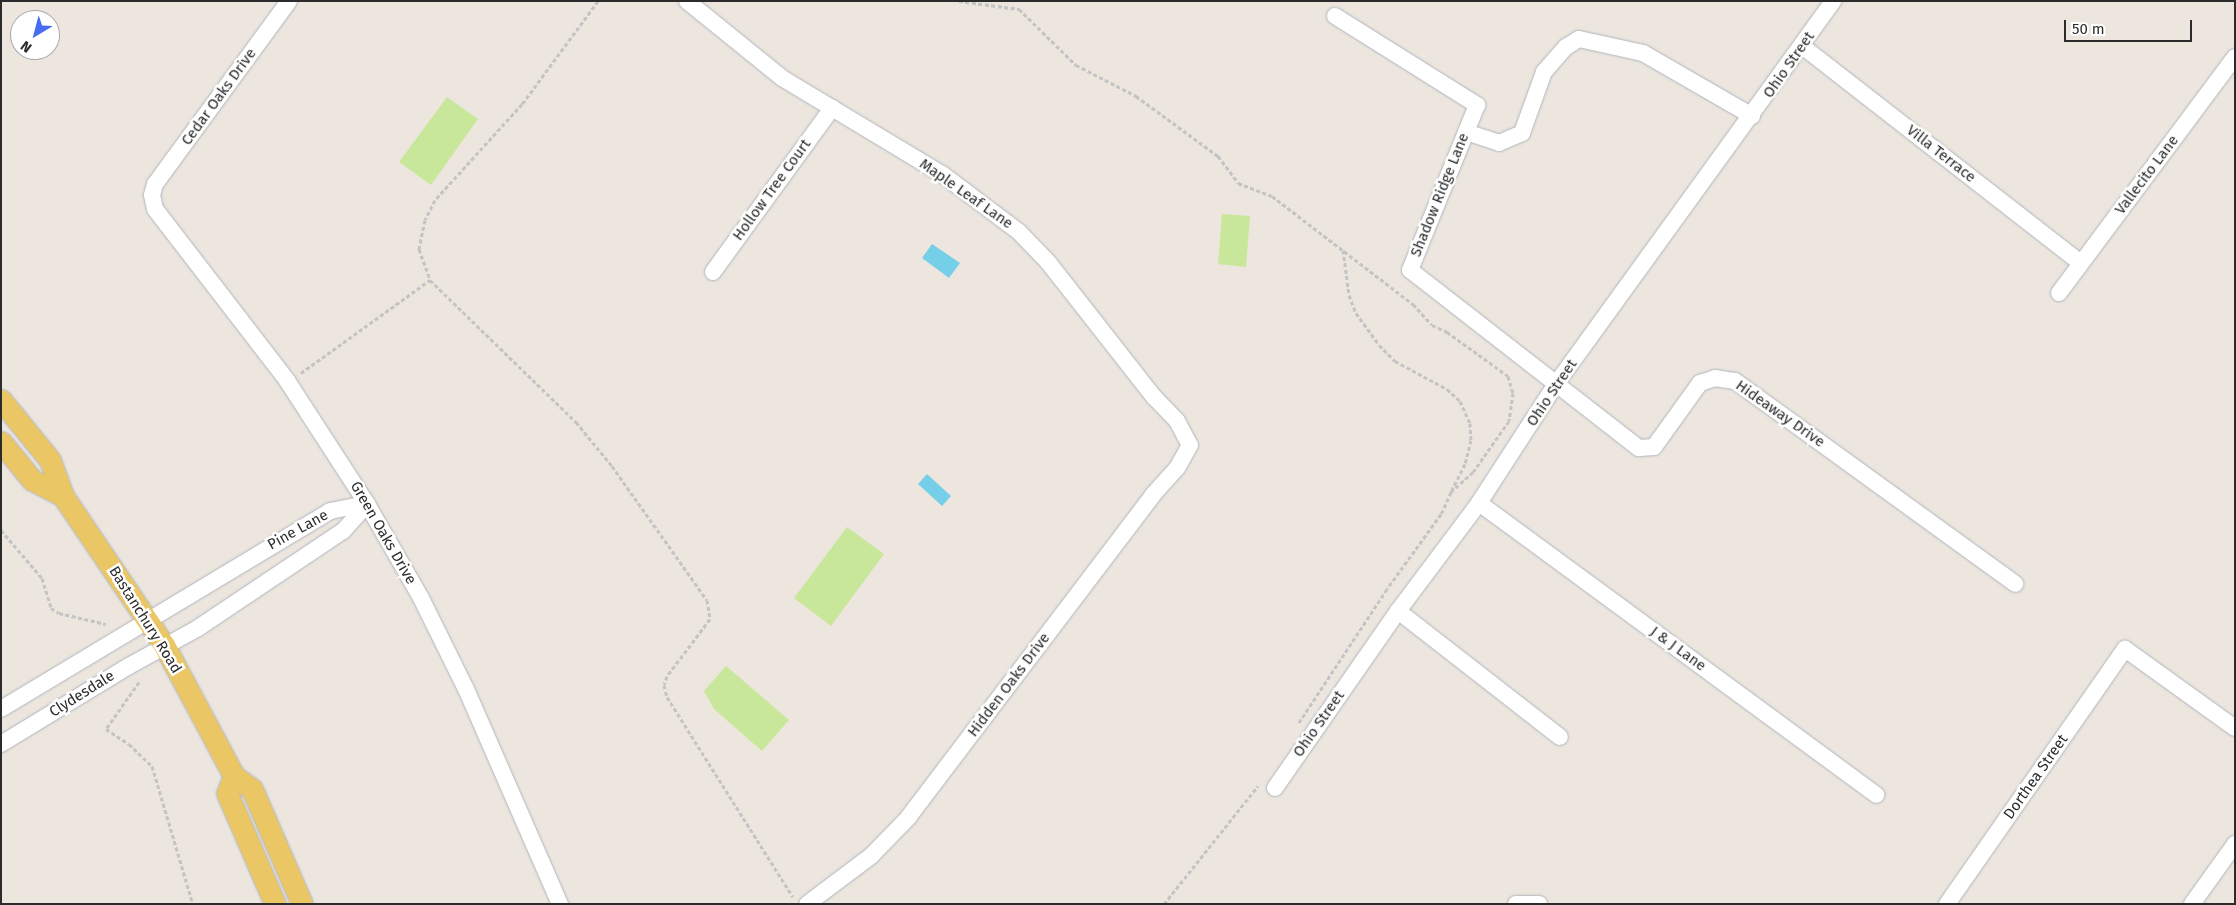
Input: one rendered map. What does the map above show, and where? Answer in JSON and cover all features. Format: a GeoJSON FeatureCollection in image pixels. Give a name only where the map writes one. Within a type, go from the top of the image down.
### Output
{"type":"FeatureCollection","features":[{"type":"Feature","properties":{"kind":"main road","name":"Bastanchury Road"},"geometry":{"type":"LineString","coordinates":[[1,400],[50,460],[63,496],[164,645],[234,776],[252,789],[302,904]]}},
{"type":"Feature","properties":{"kind":"main road","name":"Bastanchury Road"},"geometry":{"type":"LineString","coordinates":[[1,442],[32,480],[63,496]]}},
{"type":"Feature","properties":{"kind":"main road"},"geometry":{"type":"LineString","coordinates":[[234,776],[227,793],[275,904]]}},
{"type":"Feature","properties":{"kind":"street","name":"Cedar Oaks Drive"},"geometry":{"type":"LineString","coordinates":[[152,195],[155,184],[289,1]]}},
{"type":"Feature","properties":{"kind":"street","name":"Maple Leaf Lane"},"geometry":{"type":"LineString","coordinates":[[687,1],[782,78],[942,174],[1018,231],[1048,262],[1154,397],[1178,421],[1190,446]]}},
{"type":"Feature","properties":{"kind":"street","name":"Ohio Street"},"geometry":{"type":"LineString","coordinates":[[1267,786],[1479,503],[1556,384],[1752,116],[1833,1]]}},
{"type":"Feature","properties":{"kind":"street","name":"Shadow Ridge Lane"},"geometry":{"type":"LineString","coordinates":[[1335,16],[1477,105],[1410,270],[1556,384]]}},
{"type":"Feature","properties":{"kind":"street"},"geometry":{"type":"LineString","coordinates":[[1466,132],[1499,142],[1522,133],[1544,72],[1566,47],[1579,39],[1643,53],[1752,116]]}},
{"type":"Feature","properties":{"kind":"street","name":"Villa Terrace"},"geometry":{"type":"LineString","coordinates":[[1802,46],[2081,263]]}},
{"type":"Feature","properties":{"kind":"street","name":"Vallecito Lane"},"geometry":{"type":"LineString","coordinates":[[2059,292],[2235,58]]}},
{"type":"Feature","properties":{"kind":"street","name":"Hollow Tree Court"},"geometry":{"type":"LineString","coordinates":[[713,272],[832,108]]}},
{"type":"Feature","properties":{"kind":"street","name":"Green Oaks Drive"},"geometry":{"type":"LineString","coordinates":[[152,195],[154,209],[288,382],[367,504],[421,598],[466,689],[560,904]]}},
{"type":"Feature","properties":{"kind":"street","name":"Hideaway Drive"},"geometry":{"type":"LineString","coordinates":[[1556,384],[1639,448],[1647,449],[1654,447],[1700,383],[1714,378],[1735,382],[2015,584]]}},
{"type":"Feature","properties":{"kind":"street","name":"Hidden Oaks Drive"},"geometry":{"type":"LineString","coordinates":[[807,904],[871,856],[909,817],[1154,495],[1178,468],[1190,446]]}},
{"type":"Feature","properties":{"kind":"street","name":"J & J Lane"},"geometry":{"type":"LineString","coordinates":[[1479,503],[1876,795]]}},
{"type":"Feature","properties":{"kind":"street","name":"Pine Lane"},"geometry":{"type":"LineString","coordinates":[[148,619],[330,511],[367,504]]}},
{"type":"Feature","properties":{"kind":"street","name":"Pine Lane"},"geometry":{"type":"LineString","coordinates":[[164,645],[198,628],[343,530],[367,504]]}},
{"type":"Feature","properties":{"kind":"street"},"geometry":{"type":"LineString","coordinates":[[259,552],[274,576]]}},
{"type":"Feature","properties":{"kind":"street"},"geometry":{"type":"LineString","coordinates":[[1398,611],[1560,737]]}},
{"type":"Feature","properties":{"kind":"street","name":"Clydesdale"},"geometry":{"type":"LineString","coordinates":[[1,709],[148,619]]}},
{"type":"Feature","properties":{"kind":"street","name":"Clydesdale"},"geometry":{"type":"LineString","coordinates":[[1,744],[164,645]]}},
{"type":"Feature","properties":{"kind":"street","name":"Dorthea Street"},"geometry":{"type":"LineString","coordinates":[[1947,904],[2125,649],[2235,728]]}},
{"type":"Feature","properties":{"kind":"street"},"geometry":{"type":"LineString","coordinates":[[2192,904],[2235,844]]}},
{"type":"Feature","properties":{"kind":"street"},"geometry":{"type":"LineString","coordinates":[[1516,904],[1539,904]]}},
{"type":"Feature","properties":{"kind":"path"},"geometry":{"type":"LineString","coordinates":[[598,1],[522,104],[429,210],[419,249],[430,280],[576,422],[612,466],[707,600],[710,618],[667,676],[664,684],[667,698],[798,904]]}},
{"type":"Feature","properties":{"kind":"path"},"geometry":{"type":"LineString","coordinates":[[959,1],[1019,9],[1076,64],[1136,96],[1218,156],[1238,183],[1272,196],[1413,304],[1432,325],[1447,332],[1508,376],[1513,393],[1509,421],[1473,472],[1451,492]]}},
{"type":"Feature","properties":{"kind":"path"},"geometry":{"type":"LineString","coordinates":[[1296,728],[1302,714],[1442,514],[1465,464],[1471,440],[1470,423],[1460,401],[1447,389],[1395,361],[1379,345],[1356,313],[1349,295],[1343,249]]}},
{"type":"Feature","properties":{"kind":"path"},"geometry":{"type":"LineString","coordinates":[[288,382],[430,280]]}},
{"type":"Feature","properties":{"kind":"path"},"geometry":{"type":"LineString","coordinates":[[1,530],[42,578],[51,608],[59,613],[106,624]]}},
{"type":"Feature","properties":{"kind":"path"},"geometry":{"type":"LineString","coordinates":[[139,682],[106,729],[129,744],[152,766],[193,904]]}},
{"type":"Feature","properties":{"kind":"path"},"geometry":{"type":"LineString","coordinates":[[1164,904],[1267,786]]}},
{"type":"Feature","properties":{"kind":"green space"},"geometry":{"type":"Polygon","coordinates":[[[447,97],[478,119],[431,185],[399,162],[447,97]]]}},
{"type":"Feature","properties":{"kind":"green space"},"geometry":{"type":"Polygon","coordinates":[[[1222,214],[1250,216],[1246,267],[1218,264],[1222,214]]]}},
{"type":"Feature","properties":{"kind":"green space"},"geometry":{"type":"Polygon","coordinates":[[[847,527],[884,554],[831,626],[794,598],[847,527]]]}},
{"type":"Feature","properties":{"kind":"green space"},"geometry":{"type":"Polygon","coordinates":[[[726,666],[789,720],[762,751],[714,709],[704,691],[726,666]]]}},
{"type":"Feature","properties":{"kind":"water"},"geometry":{"type":"Polygon","coordinates":[[[932,244],[960,263],[949,278],[922,258],[932,244]]]}},
{"type":"Feature","properties":{"kind":"water"},"geometry":{"type":"Polygon","coordinates":[[[927,474],[951,496],[942,506],[918,484],[927,474]]]}}]}
